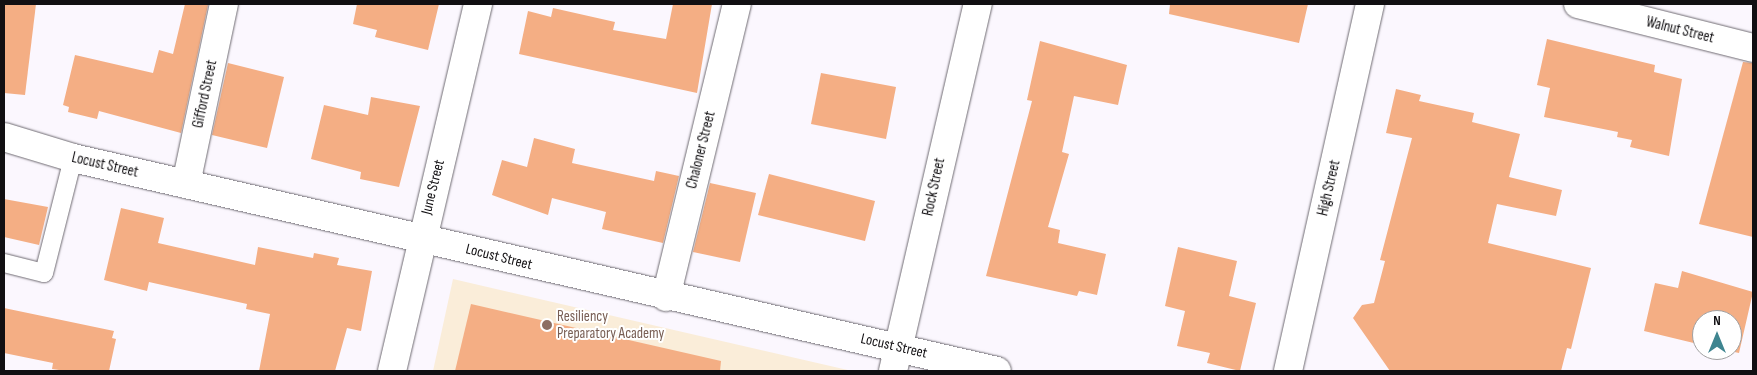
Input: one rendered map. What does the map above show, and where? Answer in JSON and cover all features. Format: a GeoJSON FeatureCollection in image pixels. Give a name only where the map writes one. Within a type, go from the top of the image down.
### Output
{"type":"FeatureCollection","features":[{"type":"Feature","properties":{"kind":"street","name":"Gifford Street"},"geometry":{"type":"LineString","coordinates":[[186,184],[224,4]]}},
{"type":"Feature","properties":{"kind":"street","name":"June Street"},"geometry":{"type":"LineString","coordinates":[[392,371],[421,237],[478,4]]}},
{"type":"Feature","properties":{"kind":"street","name":"Chaloner Street"},"geometry":{"type":"LineString","coordinates":[[666,297],[737,4]]}},
{"type":"Feature","properties":{"kind":"street","name":"Rock Street"},"geometry":{"type":"LineString","coordinates":[[896,359],[978,4]]}},
{"type":"Feature","properties":{"kind":"street","name":"High Street"},"geometry":{"type":"LineString","coordinates":[[1288,371],[1370,4]]}},
{"type":"Feature","properties":{"kind":"street","name":"Walnut Street"},"geometry":{"type":"LineString","coordinates":[[1578,4],[1753,48]]}},
{"type":"Feature","properties":{"kind":"street","name":"Locust Street"},"geometry":{"type":"LineString","coordinates":[[4,136],[73,158],[421,237],[666,297],[896,359],[997,371]]}},
{"type":"Feature","properties":{"kind":"lane"},"geometry":{"type":"LineString","coordinates":[[4,263],[44,273],[73,158]]}},
{"type":"Feature","properties":{"kind":"shaded area","name":"Resiliency Preparatory Academy"},"geometry":{"type":"Polygon","coordinates":[[[453,279],[852,371],[433,371],[453,279]]]}},
{"type":"Feature","properties":{"kind":"building"},"geometry":{"type":"Polygon","coordinates":[[[4,4],[36,4],[25,95],[4,93],[4,4]]]}},
{"type":"Feature","properties":{"kind":"building"},"geometry":{"type":"Polygon","coordinates":[[[185,4],[208,5],[181,133],[99,111],[97,119],[68,112],[69,107],[63,105],[75,55],[153,73],[159,50],[173,54],[185,4]]]}},
{"type":"Feature","properties":{"kind":"building"},"geometry":{"type":"Polygon","coordinates":[[[357,4],[439,4],[428,50],[375,37],[377,30],[353,24],[357,4]]]}},
{"type":"Feature","properties":{"kind":"building"},"geometry":{"type":"Polygon","coordinates":[[[673,4],[712,4],[697,93],[519,54],[528,11],[551,17],[553,8],[615,22],[613,30],[666,39],[673,4]]]}},
{"type":"Feature","properties":{"kind":"building"},"geometry":{"type":"Polygon","coordinates":[[[1170,4],[1308,4],[1299,43],[1169,14],[1170,4]]]}},
{"type":"Feature","properties":{"kind":"building"},"geometry":{"type":"Polygon","coordinates":[[[1547,39],[1655,65],[1654,72],[1682,79],[1669,156],[1630,147],[1632,140],[1617,137],[1618,132],[1544,117],[1550,88],[1537,85],[1547,39]]]}},
{"type":"Feature","properties":{"kind":"building"},"geometry":{"type":"Polygon","coordinates":[[[1040,41],[1127,65],[1118,105],[1074,96],[1062,152],[1069,154],[1048,227],[1060,230],[1058,243],[1106,254],[1097,295],[1079,291],[1077,296],[986,276],[1032,101],[1027,100],[1040,41]]]}},
{"type":"Feature","properties":{"kind":"building"},"geometry":{"type":"Polygon","coordinates":[[[1743,62],[1753,63],[1753,237],[1699,224],[1743,62]]]}},
{"type":"Feature","properties":{"kind":"building"},"geometry":{"type":"Polygon","coordinates":[[[228,63],[284,77],[267,148],[212,135],[228,63]]]}},
{"type":"Feature","properties":{"kind":"building"},"geometry":{"type":"Polygon","coordinates":[[[821,73],[896,87],[886,139],[811,124],[821,73]]]}},
{"type":"Feature","properties":{"kind":"building"},"geometry":{"type":"Polygon","coordinates":[[[1396,89],[1421,95],[1419,101],[1474,113],[1472,122],[1520,134],[1509,177],[1562,190],[1556,216],[1497,204],[1488,243],[1591,268],[1571,349],[1567,348],[1561,371],[1390,371],[1353,318],[1362,305],[1374,303],[1385,261],[1380,260],[1412,138],[1386,133],[1396,89]]]}},
{"type":"Feature","properties":{"kind":"building"},"geometry":{"type":"Polygon","coordinates":[[[371,97],[420,106],[399,187],[360,179],[361,172],[311,159],[324,105],[368,115],[371,97]]]}},
{"type":"Feature","properties":{"kind":"building"},"geometry":{"type":"Polygon","coordinates":[[[534,138],[575,149],[572,163],[654,181],[656,171],[679,176],[663,243],[602,229],[606,212],[552,198],[548,215],[492,195],[502,160],[527,167],[534,138]]]}},
{"type":"Feature","properties":{"kind":"building"},"geometry":{"type":"Polygon","coordinates":[[[769,174],[875,201],[865,241],[758,215],[769,174]]]}},
{"type":"Feature","properties":{"kind":"building"},"geometry":{"type":"Polygon","coordinates":[[[710,183],[756,193],[740,262],[693,252],[710,183]]]}},
{"type":"Feature","properties":{"kind":"building"},"geometry":{"type":"Polygon","coordinates":[[[4,199],[48,207],[39,245],[4,237],[4,199]]]}},
{"type":"Feature","properties":{"kind":"building"},"geometry":{"type":"Polygon","coordinates":[[[121,208],[164,218],[158,243],[255,265],[258,247],[313,258],[314,253],[339,258],[337,265],[372,271],[361,331],[347,328],[335,371],[259,371],[270,314],[246,309],[247,304],[149,282],[147,291],[104,280],[121,208]]]}},
{"type":"Feature","properties":{"kind":"building"},"geometry":{"type":"Polygon","coordinates":[[[1178,247],[1237,261],[1229,296],[1256,303],[1240,371],[1207,363],[1210,353],[1177,346],[1185,311],[1165,306],[1178,247]]]}},
{"type":"Feature","properties":{"kind":"building"},"geometry":{"type":"Polygon","coordinates":[[[1682,271],[1753,292],[1742,340],[1742,310],[1692,310],[1692,343],[1644,331],[1655,283],[1678,288],[1682,271]]]}},
{"type":"Feature","properties":{"kind":"building"},"geometry":{"type":"Polygon","coordinates":[[[471,304],[721,361],[720,371],[455,371],[471,304]]]}},
{"type":"Feature","properties":{"kind":"building"},"geometry":{"type":"Polygon","coordinates":[[[4,308],[114,331],[112,338],[116,339],[109,371],[66,371],[52,369],[53,363],[4,353],[4,308]]]}},
{"type":"Feature","properties":{"kind":"place","name":"Resiliency Preparatory Academy"},"geometry":{"type":"Point","coordinates":[547,325]}}]}
